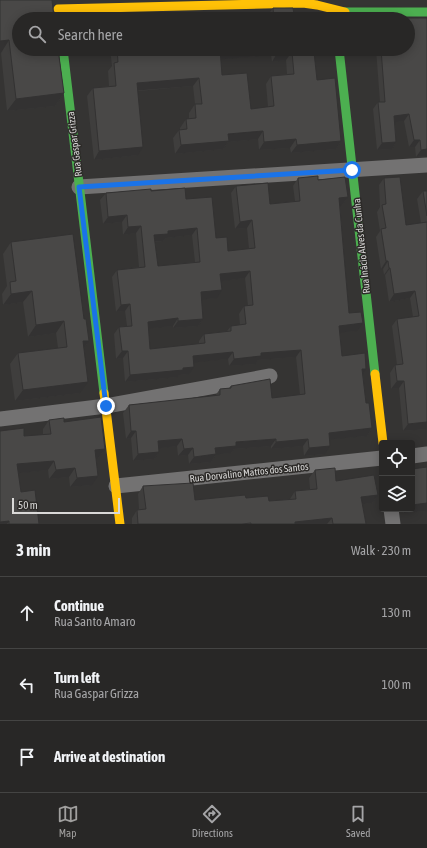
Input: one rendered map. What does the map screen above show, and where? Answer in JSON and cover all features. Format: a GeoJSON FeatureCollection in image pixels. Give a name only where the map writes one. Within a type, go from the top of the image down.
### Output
{"type":"FeatureCollection","features":[{"type":"Feature","properties":{"kind":"street"},"geometry":{"type":"LineString","coordinates":[[58,9],[303,3],[335,10]]}},
{"type":"Feature","properties":{"kind":"street"},"geometry":{"type":"LineString","coordinates":[[415,12],[427,12]]}},
{"type":"Feature","properties":{"kind":"street","name":"Rua Gaspar Grizza"},"geometry":{"type":"LineString","coordinates":[[64,56],[120,524]]}},
{"type":"Feature","properties":{"kind":"street","name":"Rua Inácio Alves da Cunha"},"geometry":{"type":"LineString","coordinates":[[340,56],[382,440]]}},
{"type":"Feature","properties":{"kind":"street"},"geometry":{"type":"LineString","coordinates":[[79,187],[427,165]]}},
{"type":"Feature","properties":{"kind":"street"},"geometry":{"type":"LineString","coordinates":[[0,419],[106,406],[270,376]]}},
{"type":"Feature","properties":{"kind":"street"},"geometry":{"type":"LineString","coordinates":[[415,456],[427,454]]}},
{"type":"Feature","properties":{"kind":"street","name":"Rua Dorvalino Mattos dos Santos"},"geometry":{"type":"LineString","coordinates":[[116,486],[379,458]]}},
{"type":"Feature","properties":{"kind":"street"},"geometry":{"type":"LineString","coordinates":[[391,512],[393,524]]}},
{"type":"Feature","properties":{"kind":"building"},"geometry":{"type":"Polygon","coordinates":[[[0,0],[52,0],[53,12],[12,12],[12,56],[59,56],[64,93],[16,99],[9,40],[0,41],[0,0]]]}},
{"type":"Feature","properties":{"kind":"building"},"geometry":{"type":"Polygon","coordinates":[[[273,8],[293,8],[294,12],[273,12],[273,8]]]}},
{"type":"Feature","properties":{"kind":"building"},"geometry":{"type":"Polygon","coordinates":[[[415,18],[427,18],[427,149],[421,150],[420,140],[414,140],[409,114],[394,116],[396,142],[382,143],[378,102],[385,102],[382,56],[415,56],[415,18]]]}},
{"type":"Feature","properties":{"kind":"building"},"geometry":{"type":"Polygon","coordinates":[[[118,56],[221,56],[222,75],[247,73],[251,109],[274,106],[271,76],[294,74],[292,56],[314,56],[317,80],[335,78],[341,141],[297,145],[296,139],[264,142],[263,131],[228,134],[229,141],[181,145],[179,130],[187,129],[186,119],[196,118],[195,104],[202,104],[199,78],[137,83],[143,147],[99,151],[93,88],[116,86],[114,63],[118,62],[118,56]]]}},
{"type":"Feature","properties":{"kind":"building"},"geometry":{"type":"Polygon","coordinates":[[[318,176],[318,180],[345,177],[348,197],[339,198],[349,313],[361,312],[363,323],[339,326],[342,356],[365,353],[366,369],[362,369],[366,403],[369,403],[372,428],[329,433],[330,446],[309,448],[308,439],[276,442],[276,439],[236,442],[236,446],[215,448],[216,454],[194,457],[193,448],[184,449],[182,439],[158,441],[159,452],[138,454],[136,431],[131,431],[129,405],[220,395],[220,389],[270,379],[272,398],[305,394],[301,350],[261,353],[261,356],[234,359],[233,352],[193,356],[194,367],[183,368],[183,370],[130,375],[128,351],[122,351],[119,327],[132,326],[130,304],[121,305],[117,270],[145,267],[141,226],[128,227],[127,215],[108,217],[106,193],[185,188],[186,199],[212,197],[216,238],[227,237],[228,251],[255,248],[252,220],[240,222],[236,186],[268,183],[270,204],[300,201],[298,178],[318,176]],[[197,228],[168,231],[168,234],[154,235],[158,266],[200,262],[197,228]],[[250,271],[220,274],[222,290],[201,292],[203,319],[178,321],[178,318],[148,322],[150,349],[205,343],[204,334],[231,331],[231,326],[246,324],[244,306],[253,305],[250,271]]]}},
{"type":"Feature","properties":{"kind":"building"},"geometry":{"type":"Polygon","coordinates":[[[400,177],[406,225],[427,222],[427,422],[408,424],[404,381],[397,381],[395,365],[403,364],[397,319],[419,316],[415,291],[394,294],[390,268],[388,261],[386,261],[381,229],[386,228],[382,205],[386,204],[384,178],[400,177]]]}},
{"type":"Feature","properties":{"kind":"building"},"geometry":{"type":"Polygon","coordinates":[[[423,191],[427,191],[427,216],[423,191]]]}},
{"type":"Feature","properties":{"kind":"building"},"geometry":{"type":"Polygon","coordinates":[[[73,234],[84,319],[86,319],[89,341],[83,341],[88,382],[23,390],[18,353],[67,347],[64,321],[36,325],[32,291],[11,294],[10,282],[16,281],[11,242],[73,234]]]}},
{"type":"Feature","properties":{"kind":"building"},"geometry":{"type":"Polygon","coordinates":[[[101,417],[105,449],[95,450],[98,476],[77,478],[75,468],[56,470],[54,461],[17,464],[21,492],[35,490],[39,524],[9,524],[9,521],[0,522],[0,431],[24,428],[24,436],[51,434],[49,420],[64,418],[64,422],[101,417]]]}},
{"type":"Feature","properties":{"kind":"building"},"geometry":{"type":"Polygon","coordinates":[[[427,467],[427,503],[415,505],[415,469],[427,467]]]}},
{"type":"Feature","properties":{"kind":"building"},"geometry":{"type":"Polygon","coordinates":[[[335,468],[336,481],[374,475],[378,495],[361,497],[366,524],[333,524],[332,518],[295,522],[295,524],[138,524],[137,510],[146,509],[143,486],[193,483],[195,500],[245,495],[246,498],[268,496],[269,501],[296,499],[295,491],[317,489],[315,470],[335,468]]]}},
{"type":"Feature","properties":{"kind":"traffic: fast"},"geometry":{"type":"LineString","coordinates":[[345,12],[427,12]]}},
{"type":"Feature","properties":{"kind":"traffic: fast"},"geometry":{"type":"LineString","coordinates":[[64,56],[104,393]]}},
{"type":"Feature","properties":{"kind":"traffic: fast"},"geometry":{"type":"LineString","coordinates":[[340,56],[375,374]]}},
{"type":"Feature","properties":{"kind":"traffic: slow"},"geometry":{"type":"LineString","coordinates":[[58,9],[303,3],[345,12]]}},
{"type":"Feature","properties":{"kind":"traffic: slow"},"geometry":{"type":"LineString","coordinates":[[375,374],[383,440]]}},
{"type":"Feature","properties":{"kind":"traffic: slow"},"geometry":{"type":"LineString","coordinates":[[104,393],[120,524]]}},
{"type":"Feature","properties":{"kind":"route"},"geometry":{"type":"LineString","coordinates":[[106,406],[79,187],[352,170]]}}]}
